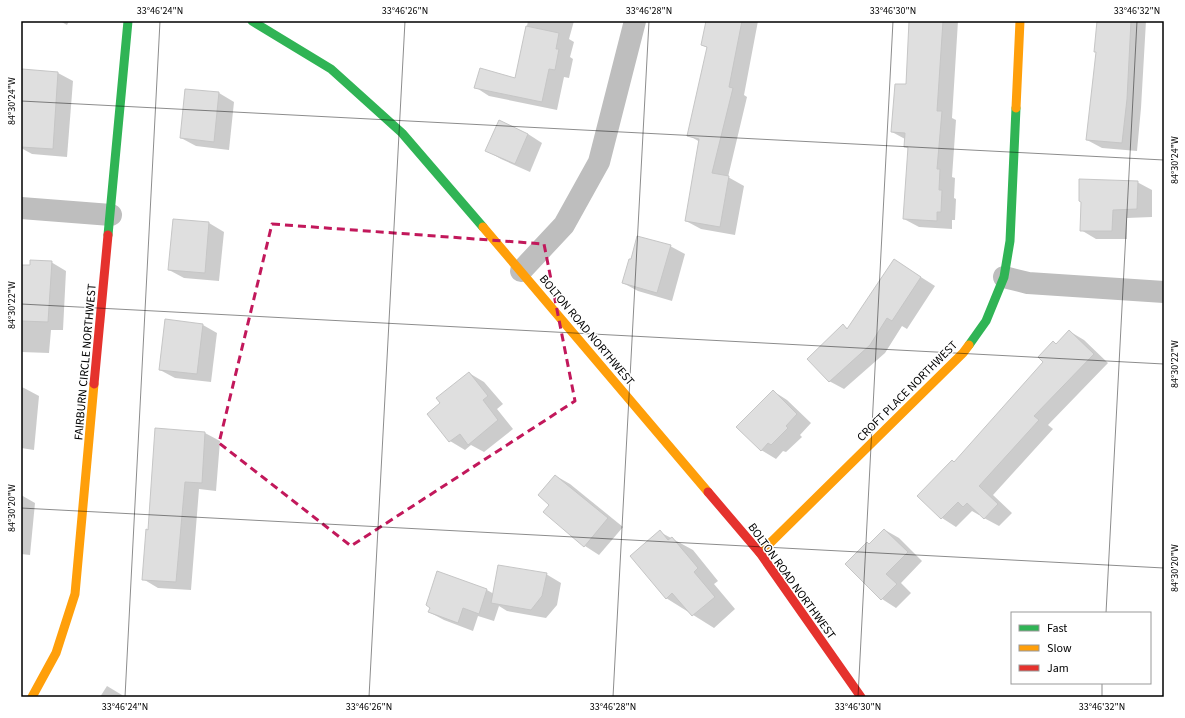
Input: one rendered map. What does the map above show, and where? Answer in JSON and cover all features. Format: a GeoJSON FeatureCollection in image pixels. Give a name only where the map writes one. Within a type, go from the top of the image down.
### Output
{"type":"FeatureCollection","features":[{"type":"Feature","properties":{"kind":"street","name":"FAIRBURN CIRCLE NORTHWEST"},"geometry":{"type":"LineString","coordinates":[[32,697],[56,653],[75,594],[128,21]]}},
{"type":"Feature","properties":{"kind":"street","name":"BOLTON ROAD NORTHWEST"},"geometry":{"type":"LineString","coordinates":[[252,21],[331,69],[402,133],[760,553],[861,697]]}},
{"type":"Feature","properties":{"kind":"street"},"geometry":{"type":"LineString","coordinates":[[521,271],[564,225],[599,162],[636,21]]}},
{"type":"Feature","properties":{"kind":"street","name":"CROFT PLACE NORTHWEST"},"geometry":{"type":"LineString","coordinates":[[760,553],[963,353],[986,321],[1004,277],[1010,241],[1020,21]]}},
{"type":"Feature","properties":{"kind":"street"},"geometry":{"type":"LineString","coordinates":[[21,208],[111,215]]}},
{"type":"Feature","properties":{"kind":"street"},"geometry":{"type":"LineString","coordinates":[[1004,277],[1028,283],[1164,292]]}},
{"type":"Feature","properties":{"kind":"highlighted area"},"geometry":{"type":"Polygon","coordinates":[[[272,224],[544,244],[575,401],[351,546],[219,443],[272,224]]]}},
{"type":"Feature","properties":{"kind":"building"},"geometry":{"type":"Polygon","coordinates":[[[706,21],[742,21],[729,87],[733,88],[712,173],[729,176],[720,227],[685,221],[699,139],[687,136],[707,47],[701,45],[706,21]]]}},
{"type":"Feature","properties":{"kind":"building"},"geometry":{"type":"Polygon","coordinates":[[[909,21],[943,21],[937,111],[942,111],[937,169],[940,169],[939,190],[942,190],[941,212],[937,212],[937,221],[903,219],[908,147],[904,147],[905,133],[891,132],[895,84],[906,84],[909,21]]]}},
{"type":"Feature","properties":{"kind":"building"},"geometry":{"type":"Polygon","coordinates":[[[1097,21],[1131,21],[1127,99],[1122,143],[1086,140],[1096,52],[1094,52],[1097,21]]]}},
{"type":"Feature","properties":{"kind":"building"},"geometry":{"type":"Polygon","coordinates":[[[526,26],[559,33],[556,49],[559,49],[555,70],[549,69],[542,102],[474,88],[480,68],[515,78],[526,26]]]}},
{"type":"Feature","properties":{"kind":"building"},"geometry":{"type":"Polygon","coordinates":[[[22,69],[58,72],[53,149],[21,147],[22,69]]]}},
{"type":"Feature","properties":{"kind":"building"},"geometry":{"type":"Polygon","coordinates":[[[185,89],[219,92],[214,142],[180,138],[185,89]]]}},
{"type":"Feature","properties":{"kind":"building"},"geometry":{"type":"Polygon","coordinates":[[[499,120],[528,134],[515,164],[485,151],[499,120]]]}},
{"type":"Feature","properties":{"kind":"building"},"geometry":{"type":"Polygon","coordinates":[[[1079,179],[1138,181],[1137,209],[1113,210],[1112,231],[1080,231],[1081,202],[1079,201],[1079,179]]]}},
{"type":"Feature","properties":{"kind":"building"},"geometry":{"type":"Polygon","coordinates":[[[173,219],[209,222],[205,273],[168,270],[173,219]]]}},
{"type":"Feature","properties":{"kind":"building"},"geometry":{"type":"Polygon","coordinates":[[[637,236],[671,245],[657,293],[622,283],[629,259],[631,259],[637,236]]]}},
{"type":"Feature","properties":{"kind":"building"},"geometry":{"type":"Polygon","coordinates":[[[894,259],[921,277],[892,321],[887,318],[870,345],[829,382],[807,359],[843,324],[847,329],[894,259]]]}},
{"type":"Feature","properties":{"kind":"building"},"geometry":{"type":"Polygon","coordinates":[[[30,260],[52,261],[48,322],[21,321],[21,265],[30,265],[30,260]]]}},
{"type":"Feature","properties":{"kind":"building"},"geometry":{"type":"Polygon","coordinates":[[[165,319],[203,324],[197,374],[159,370],[165,319]]]}},
{"type":"Feature","properties":{"kind":"building"},"geometry":{"type":"Polygon","coordinates":[[[1069,330],[1094,354],[1034,416],[1039,420],[979,486],[998,504],[984,519],[967,503],[963,507],[958,502],[941,519],[917,496],[952,460],[954,462],[1043,362],[1038,357],[1053,341],[1056,344],[1069,330]]]}},
{"type":"Feature","properties":{"kind":"building"},"geometry":{"type":"Polygon","coordinates":[[[469,372],[488,396],[483,400],[498,420],[468,445],[460,434],[449,442],[427,414],[440,403],[436,398],[469,372]]]}},
{"type":"Feature","properties":{"kind":"building"},"geometry":{"type":"Polygon","coordinates":[[[773,390],[797,414],[786,426],[788,428],[771,445],[768,443],[761,451],[736,427],[773,390]]]}},
{"type":"Feature","properties":{"kind":"building"},"geometry":{"type":"Polygon","coordinates":[[[155,428],[205,432],[202,483],[185,482],[176,582],[142,580],[146,529],[148,530],[155,428]]]}},
{"type":"Feature","properties":{"kind":"building"},"geometry":{"type":"Polygon","coordinates":[[[555,475],[608,518],[584,547],[543,512],[549,505],[538,495],[555,475]]]}},
{"type":"Feature","properties":{"kind":"building"},"geometry":{"type":"Polygon","coordinates":[[[884,529],[908,552],[886,574],[897,584],[881,600],[845,564],[867,542],[869,544],[884,529]]]}},
{"type":"Feature","properties":{"kind":"building"},"geometry":{"type":"Polygon","coordinates":[[[660,530],[668,540],[672,537],[698,568],[694,572],[715,597],[692,616],[672,593],[666,599],[630,556],[660,530]]]}},
{"type":"Feature","properties":{"kind":"building"},"geometry":{"type":"Polygon","coordinates":[[[498,565],[547,573],[542,596],[531,610],[491,603],[498,565]]]}},
{"type":"Feature","properties":{"kind":"building"},"geometry":{"type":"Polygon","coordinates":[[[437,571],[487,589],[479,614],[463,608],[458,623],[428,612],[430,608],[426,605],[437,571]]]}},
{"type":"Feature","properties":{"kind":"traffic: fast"},"geometry":{"type":"LineString","coordinates":[[108,235],[128,21]]}},
{"type":"Feature","properties":{"kind":"traffic: fast"},"geometry":{"type":"LineString","coordinates":[[252,21],[331,69],[402,133],[483,227]]}},
{"type":"Feature","properties":{"kind":"traffic: fast"},"geometry":{"type":"LineString","coordinates":[[969,345],[986,321],[1004,277],[1010,241],[1016,108]]}},
{"type":"Feature","properties":{"kind":"traffic: slow"},"geometry":{"type":"LineString","coordinates":[[1016,108],[1020,21]]}},
{"type":"Feature","properties":{"kind":"traffic: slow"},"geometry":{"type":"LineString","coordinates":[[483,227],[708,492]]}},
{"type":"Feature","properties":{"kind":"traffic: slow"},"geometry":{"type":"LineString","coordinates":[[760,553],[963,353],[969,345]]}},
{"type":"Feature","properties":{"kind":"traffic: slow"},"geometry":{"type":"LineString","coordinates":[[32,697],[56,653],[75,594],[94,384]]}},
{"type":"Feature","properties":{"kind":"traffic: jam"},"geometry":{"type":"LineString","coordinates":[[94,384],[108,235]]}},
{"type":"Feature","properties":{"kind":"traffic: jam"},"geometry":{"type":"LineString","coordinates":[[708,492],[760,553],[861,697]]}}]}
